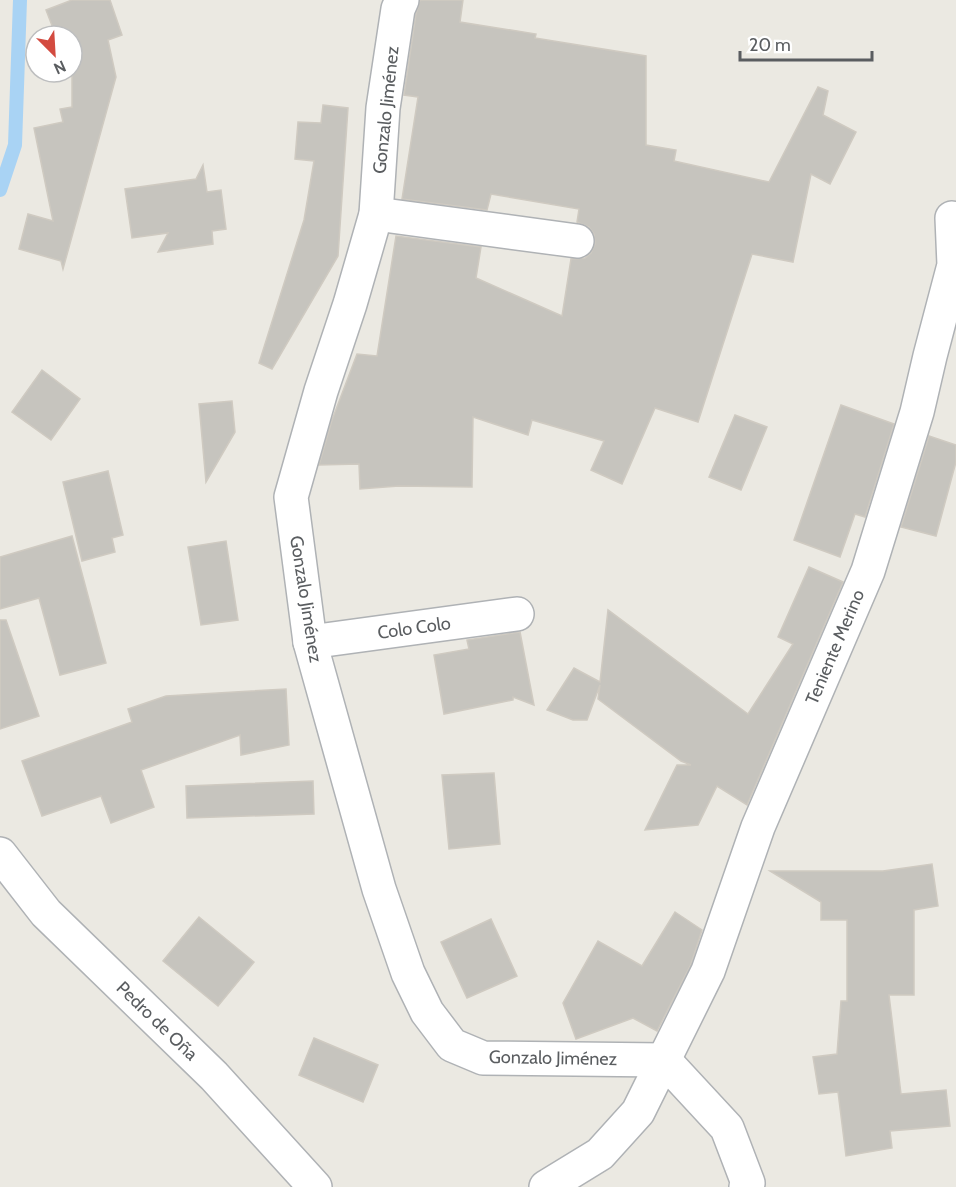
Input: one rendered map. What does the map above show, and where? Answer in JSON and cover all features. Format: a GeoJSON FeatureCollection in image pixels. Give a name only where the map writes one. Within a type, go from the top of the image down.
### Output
{"type":"FeatureCollection","features":[{"type":"Feature","properties":{"kind":"street","name":"Gonzalo Jiménez"},"geometry":{"type":"LineString","coordinates":[[402,0],[398,9],[383,108],[376,214],[291,497],[310,642],[379,889],[408,973],[427,1012],[452,1045],[483,1058],[664,1060]]}},
{"type":"Feature","properties":{"kind":"street"},"geometry":{"type":"LineString","coordinates":[[376,214],[577,241]]}},
{"type":"Feature","properties":{"kind":"street","name":"Teniente Merino"},"geometry":{"type":"LineString","coordinates":[[664,1060],[708,971],[758,827],[867,571],[917,412],[954,265],[952,218]]}},
{"type":"Feature","properties":{"kind":"street","name":"Colo Colo"},"geometry":{"type":"LineString","coordinates":[[310,642],[517,614]]}},
{"type":"Feature","properties":{"kind":"street","name":"Pedro de Oña"},"geometry":{"type":"LineString","coordinates":[[0,854],[46,913],[214,1076],[315,1187]]}},
{"type":"Feature","properties":{"kind":"street"},"geometry":{"type":"LineString","coordinates":[[546,1187],[600,1154],[638,1112],[664,1060],[727,1128],[748,1183],[746,1187]]}},
{"type":"Feature","properties":{"kind":"building"},"geometry":{"type":"Polygon","coordinates":[[[72,0],[110,0],[122,35],[108,40],[116,77],[63,269],[61,261],[19,249],[28,214],[53,221],[34,128],[63,122],[60,109],[72,107],[72,84],[84,84],[84,24],[51,24],[46,10],[72,0]]]}},
{"type":"Feature","properties":{"kind":"building"},"geometry":{"type":"Polygon","coordinates":[[[420,0],[463,0],[460,22],[536,34],[535,38],[646,56],[646,145],[676,150],[674,161],[769,182],[818,87],[828,91],[823,115],[856,132],[830,184],[811,174],[793,262],[752,254],[698,422],[655,408],[622,484],[591,470],[604,441],[532,420],[528,435],[473,417],[472,487],[399,486],[360,489],[359,464],[319,465],[332,420],[357,354],[377,356],[396,236],[481,247],[476,278],[562,316],[571,259],[585,258],[591,253],[595,244],[594,234],[589,227],[577,222],[579,209],[491,194],[487,210],[402,199],[418,97],[404,95],[420,0]]]}},
{"type":"Feature","properties":{"kind":"building"},"geometry":{"type":"Polygon","coordinates":[[[323,105],[348,108],[338,256],[272,369],[259,363],[304,220],[314,161],[295,159],[298,122],[321,123],[323,105]]]}},
{"type":"Feature","properties":{"kind":"building"},"geometry":{"type":"Polygon","coordinates":[[[203,165],[207,192],[221,190],[226,229],[212,231],[213,244],[158,252],[168,233],[132,238],[125,189],[196,179],[203,165]]]}},
{"type":"Feature","properties":{"kind":"building"},"geometry":{"type":"Polygon","coordinates":[[[42,370],[80,399],[51,440],[12,412],[42,370]]]}},
{"type":"Feature","properties":{"kind":"building"},"geometry":{"type":"Polygon","coordinates":[[[232,401],[235,432],[206,482],[199,404],[232,401]]]}},
{"type":"Feature","properties":{"kind":"building"},"geometry":{"type":"Polygon","coordinates":[[[841,405],[894,424],[865,517],[855,514],[840,557],[794,540],[841,405]]]}},
{"type":"Feature","properties":{"kind":"building"},"geometry":{"type":"Polygon","coordinates":[[[735,415],[767,427],[741,490],[709,477],[735,415]]]}},
{"type":"Feature","properties":{"kind":"building"},"geometry":{"type":"Polygon","coordinates":[[[929,436],[956,445],[956,462],[936,536],[901,527],[929,436]]]}},
{"type":"Feature","properties":{"kind":"building"},"geometry":{"type":"Polygon","coordinates":[[[108,471],[123,535],[112,538],[115,552],[82,561],[63,482],[108,471]]]}},
{"type":"Feature","properties":{"kind":"building"},"geometry":{"type":"Polygon","coordinates":[[[72,536],[106,663],[60,675],[39,598],[0,609],[0,557],[72,536]]]}},
{"type":"Feature","properties":{"kind":"building"},"geometry":{"type":"Polygon","coordinates":[[[226,541],[238,620],[201,625],[188,547],[226,541]]]}},
{"type":"Feature","properties":{"kind":"building"},"geometry":{"type":"Polygon","coordinates":[[[809,567],[843,582],[747,805],[717,786],[698,825],[645,830],[677,765],[691,765],[681,761],[598,699],[600,685],[587,720],[573,720],[547,710],[574,668],[600,682],[608,610],[748,714],[793,644],[778,637],[809,567]]]}},
{"type":"Feature","properties":{"kind":"building"},"geometry":{"type":"Polygon","coordinates":[[[0,620],[6,620],[39,716],[0,729],[0,620]]]}},
{"type":"Feature","properties":{"kind":"building"},"geometry":{"type":"Polygon","coordinates":[[[520,632],[534,705],[513,697],[513,700],[444,714],[434,655],[469,649],[467,640],[520,632]]]}},
{"type":"Feature","properties":{"kind":"building"},"geometry":{"type":"Polygon","coordinates":[[[286,689],[289,745],[241,755],[240,735],[141,770],[154,807],[111,823],[101,796],[42,816],[22,761],[132,722],[128,709],[166,696],[286,689]]]}},
{"type":"Feature","properties":{"kind":"building"},"geometry":{"type":"Polygon","coordinates":[[[494,773],[500,844],[449,849],[442,775],[494,773]]]}},
{"type":"Feature","properties":{"kind":"building"},"geometry":{"type":"Polygon","coordinates":[[[313,781],[314,814],[187,818],[186,786],[313,781]]]}},
{"type":"Feature","properties":{"kind":"building"},"geometry":{"type":"Polygon","coordinates":[[[932,864],[938,906],[914,910],[914,995],[889,995],[901,1094],[946,1090],[950,1126],[890,1131],[892,1148],[846,1156],[838,1092],[819,1094],[813,1057],[837,1054],[841,1001],[847,1001],[847,920],[821,920],[821,902],[770,871],[883,871],[932,864]]]}},
{"type":"Feature","properties":{"kind":"building"},"geometry":{"type":"Polygon","coordinates":[[[675,912],[702,930],[691,964],[657,1031],[633,1018],[576,1039],[563,1003],[598,941],[642,966],[675,912]]]}},
{"type":"Feature","properties":{"kind":"building"},"geometry":{"type":"Polygon","coordinates":[[[199,917],[254,962],[218,1006],[163,961],[199,917]]]}},
{"type":"Feature","properties":{"kind":"building"},"geometry":{"type":"Polygon","coordinates":[[[491,919],[517,976],[467,998],[441,942],[491,919]]]}},
{"type":"Feature","properties":{"kind":"building"},"geometry":{"type":"Polygon","coordinates":[[[314,1038],[378,1065],[363,1102],[299,1075],[314,1038]]]}},
{"type":"Feature","properties":{"kind":"waterway"},"geometry":{"type":"LineString","coordinates":[[0,190],[15,145],[20,0]]}}]}
